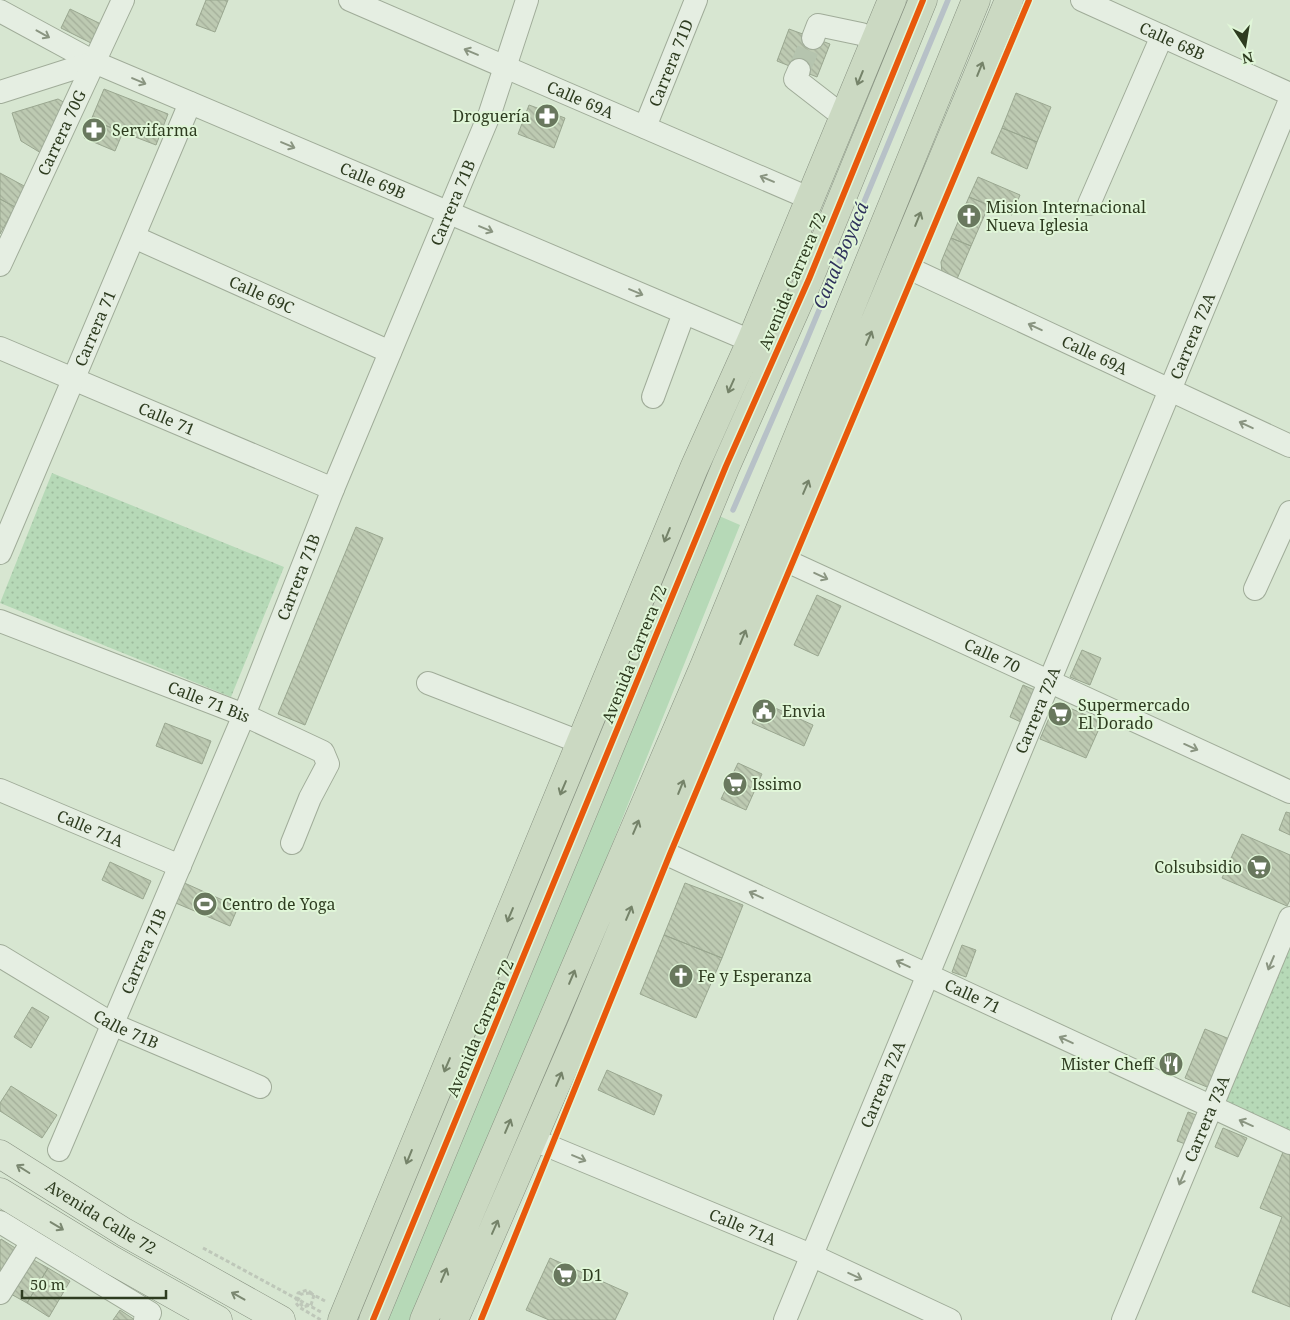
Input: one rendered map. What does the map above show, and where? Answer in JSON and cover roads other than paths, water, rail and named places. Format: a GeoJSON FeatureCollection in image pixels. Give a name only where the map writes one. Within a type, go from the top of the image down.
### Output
{"type":"FeatureCollection","features":[{"type":"Feature","properties":{"kind":"highway","name":"Avenida Carrera 72"},"geometry":{"type":"LineString","coordinates":[[342,1320],[694,468],[752,342],[892,0]]}},
{"type":"Feature","properties":{"kind":"highway","name":"Avenida Carrera 72"},"geometry":{"type":"LineString","coordinates":[[373,1320],[587,805],[652,643],[809,279],[923,0]]}},
{"type":"Feature","properties":{"kind":"highway"},"geometry":{"type":"LineString","coordinates":[[424,1320],[705,664],[831,351],[976,0]]}},
{"type":"Feature","properties":{"kind":"highway"},"geometry":{"type":"LineString","coordinates":[[454,1320],[534,1140],[776,556],[900,264],[1008,0]]}},
{"type":"Feature","properties":{"kind":"highway"},"geometry":{"type":"LineString","coordinates":[[752,342],[755,401]]}},
{"type":"Feature","properties":{"kind":"highway"},"geometry":{"type":"LineString","coordinates":[[830,431],[831,351]]}},
{"type":"Feature","properties":{"kind":"highway"},"geometry":{"type":"LineString","coordinates":[[529,870],[587,805]]}},
{"type":"Feature","properties":{"kind":"highway"},"geometry":{"type":"LineString","coordinates":[[606,897],[606,968]]}},
{"type":"Feature","properties":{"kind":"highway"},"geometry":{"type":"LineString","coordinates":[[536,1059],[582,1024]]}},
{"type":"Feature","properties":{"kind":"highway"},"geometry":{"type":"LineString","coordinates":[[434,1174],[435,1096]]}},
{"type":"Feature","properties":{"kind":"main road","name":"Avenida Calle 72"},"geometry":{"type":"LineString","coordinates":[[0,1154],[124,1232],[281,1320]]}},
{"type":"Feature","properties":{"kind":"main road","name":"Avenida Calle 72"},"geometry":{"type":"LineString","coordinates":[[0,1192],[110,1259],[218,1320]]}},
{"type":"Feature","properties":{"kind":"street","name":"Carrera 70G"},"geometry":{"type":"LineString","coordinates":[[0,265],[123,0]]}},
{"type":"Feature","properties":{"kind":"street","name":"Calle 69A"},"geometry":{"type":"LineString","coordinates":[[350,0],[386,7],[505,66],[811,199]]}},
{"type":"Feature","properties":{"kind":"street","name":"Carrera 71B"},"geometry":{"type":"LineString","coordinates":[[59,1150],[244,715],[333,489],[490,114],[527,0]]}},
{"type":"Feature","properties":{"kind":"street","name":"Carrera 71D"},"geometry":{"type":"LineString","coordinates":[[645,127],[696,0]]}},
{"type":"Feature","properties":{"kind":"street","name":"Calle 68B"},"geometry":{"type":"LineString","coordinates":[[1082,0],[1290,94]]}},
{"type":"Feature","properties":{"kind":"street","name":"Calle 69B"},"geometry":{"type":"LineString","coordinates":[[0,11],[94,62],[752,342]]}},
{"type":"Feature","properties":{"kind":"street"},"geometry":{"type":"LineString","coordinates":[[812,38],[818,25],[861,34],[876,40]]}},
{"type":"Feature","properties":{"kind":"street"},"geometry":{"type":"LineString","coordinates":[[1089,204],[1162,36]]}},
{"type":"Feature","properties":{"kind":"street"},"geometry":{"type":"LineString","coordinates":[[0,92],[94,62]]}},
{"type":"Feature","properties":{"kind":"street"},"geometry":{"type":"LineString","coordinates":[[799,70],[795,79],[844,117]]}},
{"type":"Feature","properties":{"kind":"street","name":"Carrera 72A"},"geometry":{"type":"LineString","coordinates":[[784,1320],[1290,100]]}},
{"type":"Feature","properties":{"kind":"street","name":"Carrera 71"},"geometry":{"type":"LineString","coordinates":[[0,553],[190,103]]}},
{"type":"Feature","properties":{"kind":"street","name":"Calle 69C"},"geometry":{"type":"LineString","coordinates":[[134,236],[390,352]]}},
{"type":"Feature","properties":{"kind":"street","name":"Calle 69A"},"geometry":{"type":"LineString","coordinates":[[900,264],[1290,446]]}},
{"type":"Feature","properties":{"kind":"street"},"geometry":{"type":"LineString","coordinates":[[654,397],[684,313]]}},
{"type":"Feature","properties":{"kind":"street","name":"Calle 71"},"geometry":{"type":"LineString","coordinates":[[0,348],[333,489]]}},
{"type":"Feature","properties":{"kind":"street"},"geometry":{"type":"LineString","coordinates":[[1255,589],[1290,512]]}},
{"type":"Feature","properties":{"kind":"street","name":"Calle 70"},"geometry":{"type":"LineString","coordinates":[[776,556],[1290,792]]}},
{"type":"Feature","properties":{"kind":"street","name":"Calle 71 Bis"},"geometry":{"type":"LineString","coordinates":[[0,621],[244,715],[323,752],[328,764],[310,798],[292,843]]}},
{"type":"Feature","properties":{"kind":"street"},"geometry":{"type":"LineString","coordinates":[[428,683],[582,743]]}},
{"type":"Feature","properties":{"kind":"street","name":"Calle 71A"},"geometry":{"type":"LineString","coordinates":[[0,790],[180,866]]}},
{"type":"Feature","properties":{"kind":"street","name":"Calle 71"},"geometry":{"type":"LineString","coordinates":[[656,849],[1290,1143]]}},
{"type":"Feature","properties":{"kind":"street","name":"Carrera 73A"},"geometry":{"type":"LineString","coordinates":[[1123,1320],[1290,918]]}},
{"type":"Feature","properties":{"kind":"street","name":"Calle 71B"},"geometry":{"type":"LineString","coordinates":[[0,956],[114,1024],[260,1087]]}},
{"type":"Feature","properties":{"kind":"street","name":"Calle 71A"},"geometry":{"type":"LineString","coordinates":[[534,1140],[811,1255],[950,1320]]}},
{"type":"Feature","properties":{"kind":"street"},"geometry":{"type":"LineString","coordinates":[[0,1222],[148,1317]]}},
{"type":"Feature","properties":{"kind":"street"},"geometry":{"type":"LineString","coordinates":[[0,1293],[27,1250]]}},
{"type":"Feature","properties":{"kind":"waterway","name":"Canal Boyacá"},"geometry":{"type":"LineString","coordinates":[[733,510],[805,344],[948,0]]}},
{"type":"Feature","properties":{"kind":"tunnel"},"geometry":{"type":"LineString","coordinates":[[799,70],[813,38]]}},
{"type":"Feature","properties":{"kind":"place","name":"Droguería"},"geometry":{"type":"Point","coordinates":[547,116]}},
{"type":"Feature","properties":{"kind":"place","name":"Servifarma"},"geometry":{"type":"Point","coordinates":[94,130]}},
{"type":"Feature","properties":{"kind":"place","name":"Mision Internacional Nueva Iglesia"},"geometry":{"type":"Point","coordinates":[969,216]}},
{"type":"Feature","properties":{"kind":"place","name":"Envia"},"geometry":{"type":"Point","coordinates":[764,711]}},
{"type":"Feature","properties":{"kind":"place","name":"Supermercado El Dorado"},"geometry":{"type":"Point","coordinates":[1060,714]}},
{"type":"Feature","properties":{"kind":"place","name":"Issimo"},"geometry":{"type":"Point","coordinates":[735,784]}},
{"type":"Feature","properties":{"kind":"place","name":"Colsubsidio"},"geometry":{"type":"Point","coordinates":[1259,867]}},
{"type":"Feature","properties":{"kind":"place","name":"Centro de Yoga"},"geometry":{"type":"Point","coordinates":[205,904]}},
{"type":"Feature","properties":{"kind":"place","name":"Fe y Esperanza"},"geometry":{"type":"Point","coordinates":[681,976]}},
{"type":"Feature","properties":{"kind":"place","name":"Mister Cheff"},"geometry":{"type":"Point","coordinates":[1171,1064]}},
{"type":"Feature","properties":{"kind":"place","name":"D1"},"geometry":{"type":"Point","coordinates":[565,1275]}}]}
